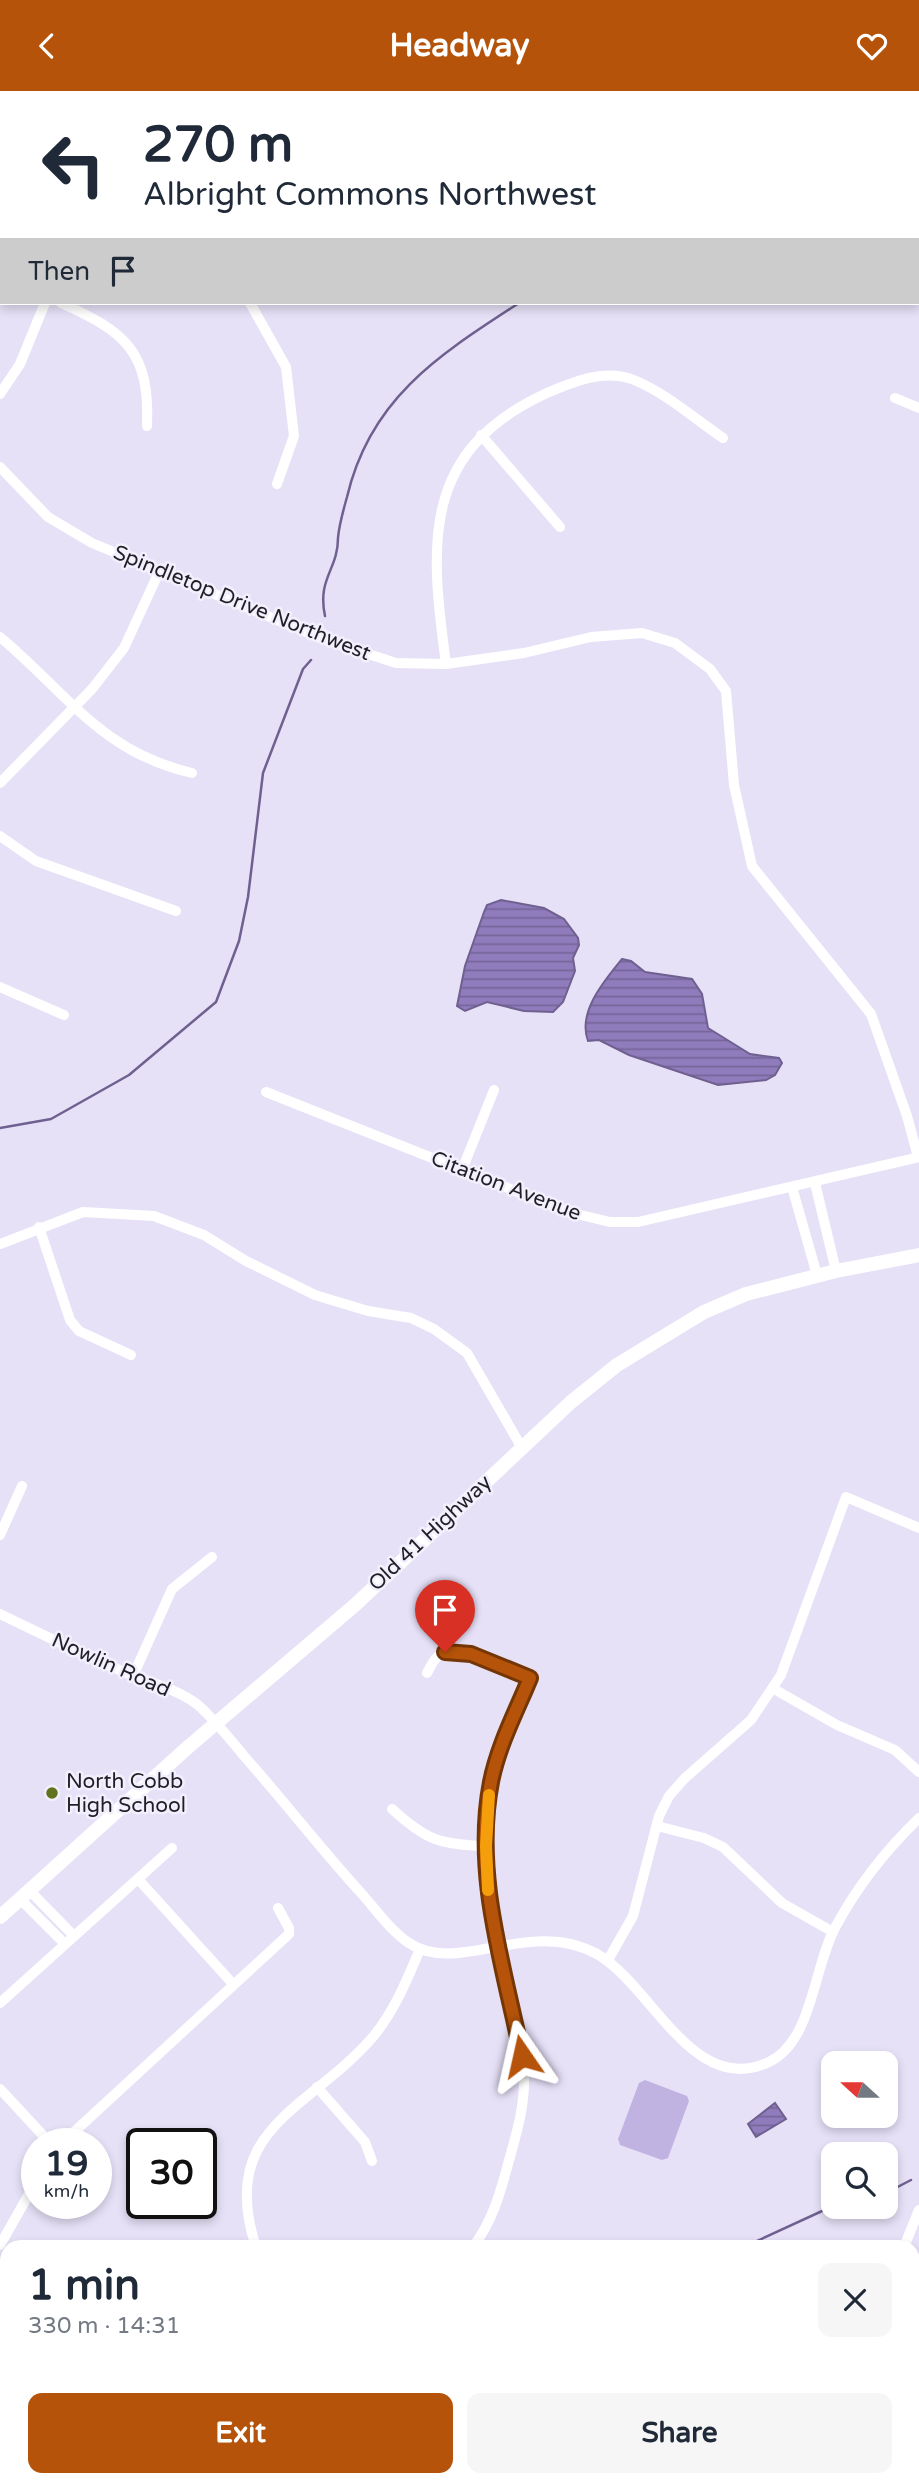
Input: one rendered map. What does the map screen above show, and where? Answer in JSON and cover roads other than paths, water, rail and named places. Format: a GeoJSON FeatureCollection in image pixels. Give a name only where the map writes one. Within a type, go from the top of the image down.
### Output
{"type":"FeatureCollection","features":[{"type":"Feature","properties":{"kind":"main road","name":"Old 41 Highway"},"geometry":{"type":"LineString","coordinates":[[0,1917],[216,1724],[355,1605],[522,1448],[617,1365],[705,1312],[746,1294],[817,1275],[919,1255]]}},
{"type":"Feature","properties":{"kind":"street"},"geometry":{"type":"LineString","coordinates":[[0,394],[20,364],[44,305]]}},
{"type":"Feature","properties":{"kind":"street"},"geometry":{"type":"LineString","coordinates":[[65,305],[110,328],[134,350],[145,376],[147,426]]}},
{"type":"Feature","properties":{"kind":"street"},"geometry":{"type":"LineString","coordinates":[[251,305],[286,367],[294,436],[276,484]]}},
{"type":"Feature","properties":{"kind":"street"},"geometry":{"type":"LineString","coordinates":[[446,664],[435,561],[443,500],[456,466],[481,435],[523,404],[570,383],[604,375],[632,379],[723,438]]}},
{"type":"Feature","properties":{"kind":"street"},"geometry":{"type":"LineString","coordinates":[[895,398],[919,408]]}},
{"type":"Feature","properties":{"kind":"street"},"geometry":{"type":"LineString","coordinates":[[481,435],[560,527]]}},
{"type":"Feature","properties":{"kind":"street","name":"Spindletop Drive Northwest"},"geometry":{"type":"LineString","coordinates":[[0,467],[48,517],[92,543],[325,640],[396,663],[446,664],[524,653],[591,637],[642,633],[676,643],[710,669],[726,691],[734,785],[752,866],[871,1014],[907,1116],[918,1157]]}},
{"type":"Feature","properties":{"kind":"street"},"geometry":{"type":"LineString","coordinates":[[0,783],[92,689],[124,648],[159,572]]}},
{"type":"Feature","properties":{"kind":"street"},"geometry":{"type":"LineString","coordinates":[[0,637],[88,721],[130,752],[159,765],[192,773]]}},
{"type":"Feature","properties":{"kind":"street"},"geometry":{"type":"LineString","coordinates":[[0,836],[36,862],[176,911]]}},
{"type":"Feature","properties":{"kind":"street"},"geometry":{"type":"LineString","coordinates":[[0,988],[64,1015]]}},
{"type":"Feature","properties":{"kind":"street"},"geometry":{"type":"LineString","coordinates":[[462,1170],[494,1090]]}},
{"type":"Feature","properties":{"kind":"street","name":"Citation Avenue"},"geometry":{"type":"LineString","coordinates":[[266,1092],[568,1212],[610,1222],[638,1222],[918,1157]]}},
{"type":"Feature","properties":{"kind":"street"},"geometry":{"type":"LineString","coordinates":[[815,1182],[836,1271]]}},
{"type":"Feature","properties":{"kind":"street"},"geometry":{"type":"LineString","coordinates":[[792,1187],[817,1275]]}},
{"type":"Feature","properties":{"kind":"street"},"geometry":{"type":"LineString","coordinates":[[0,1244],[83,1212],[154,1216],[204,1235],[246,1261],[315,1295],[368,1311],[411,1318],[435,1329],[467,1353],[522,1448]]}},
{"type":"Feature","properties":{"kind":"street"},"geometry":{"type":"LineString","coordinates":[[39,1227],[70,1320],[79,1331],[131,1355]]}},
{"type":"Feature","properties":{"kind":"street"},"geometry":{"type":"LineString","coordinates":[[0,1535],[22,1486]]}},
{"type":"Feature","properties":{"kind":"street"},"geometry":{"type":"LineString","coordinates":[[608,1961],[627,1929],[639,1899],[664,1805],[677,1786],[743,1729],[774,1689],[788,1660],[846,1497],[919,1528]]}},
{"type":"Feature","properties":{"kind":"street"},"geometry":{"type":"LineString","coordinates":[[134,1676],[172,1589],[212,1557]]}},
{"type":"Feature","properties":{"kind":"street","name":"Nowlin Road"},"geometry":{"type":"LineString","coordinates":[[0,1614],[189,1699],[216,1724],[384,1919],[401,1936],[420,1949]]}},
{"type":"Feature","properties":{"kind":"street"},"geometry":{"type":"LineString","coordinates":[[427,1673],[435,1658],[454,1651],[471,1654],[530,1678],[495,1765],[488,1800],[486,1846],[488,1887],[522,2056],[522,2108],[501,2193],[478,2240]]}},
{"type":"Feature","properties":{"kind":"street"},"geometry":{"type":"LineString","coordinates":[[774,1689],[837,1724],[895,1750],[919,1772]]}},
{"type":"Feature","properties":{"kind":"street"},"geometry":{"type":"LineString","coordinates":[[392,1809],[430,1839],[448,1844],[486,1846]]}},
{"type":"Feature","properties":{"kind":"street"},"geometry":{"type":"LineString","coordinates":[[254,2240],[244,2199],[253,2158],[275,2125],[379,2029],[394,2005],[420,1949],[454,1954],[526,1940],[561,1941],[581,1947],[608,1961],[629,1980],[700,2057],[725,2068],[747,2069],[767,2063],[793,2043],[804,2021],[832,1932],[860,1887],[919,1818]]}},
{"type":"Feature","properties":{"kind":"street"},"geometry":{"type":"LineString","coordinates":[[657,1826],[704,1838],[723,1847],[782,1903],[832,1932]]}},
{"type":"Feature","properties":{"kind":"street"},"geometry":{"type":"LineString","coordinates":[[0,2003],[172,1848]]}},
{"type":"Feature","properties":{"kind":"street"},"geometry":{"type":"LineString","coordinates":[[138,1879],[233,1984]]}},
{"type":"Feature","properties":{"kind":"street"},"geometry":{"type":"LineString","coordinates":[[25,1895],[74,1936]]}},
{"type":"Feature","properties":{"kind":"street"},"geometry":{"type":"LineString","coordinates":[[25,1895],[65,1944]]}},
{"type":"Feature","properties":{"kind":"street"},"geometry":{"type":"LineString","coordinates":[[78,2128],[289,1934],[289,1928],[278,1908]]}},
{"type":"Feature","properties":{"kind":"street"},"geometry":{"type":"LineString","coordinates":[[317,2087],[365,2142],[372,2161]]}},
{"type":"Feature","properties":{"kind":"street"},"geometry":{"type":"LineString","coordinates":[[0,2089],[36,2128]]}},
{"type":"Feature","properties":{"kind":"street"},"geometry":{"type":"LineString","coordinates":[[3,2240],[21,2208]]}},
{"type":"Feature","properties":{"kind":"street"},"geometry":{"type":"LineString","coordinates":[[907,2240],[919,2210]]}},
{"type":"Feature","properties":{"kind":"waterway"},"geometry":{"type":"LineString","coordinates":[[325,616],[324,592],[335,558],[339,528],[358,462],[372,432],[390,406],[435,361],[516,305]]}},
{"type":"Feature","properties":{"kind":"waterway"},"geometry":{"type":"LineString","coordinates":[[0,1128],[51,1119],[129,1075],[216,1002],[239,941],[248,897],[263,773],[303,669],[311,660]]}},
{"type":"Feature","properties":{"kind":"waterway"},"geometry":{"type":"LineString","coordinates":[[898,2187],[911,2180]]}},
{"type":"Feature","properties":{"kind":"waterway"},"geometry":{"type":"LineString","coordinates":[[759,2240],[821,2212]]}},
{"type":"Feature","properties":{"kind":"place","name":"North Cobb High School"},"geometry":{"type":"Point","coordinates":[52,1793]}}]}
